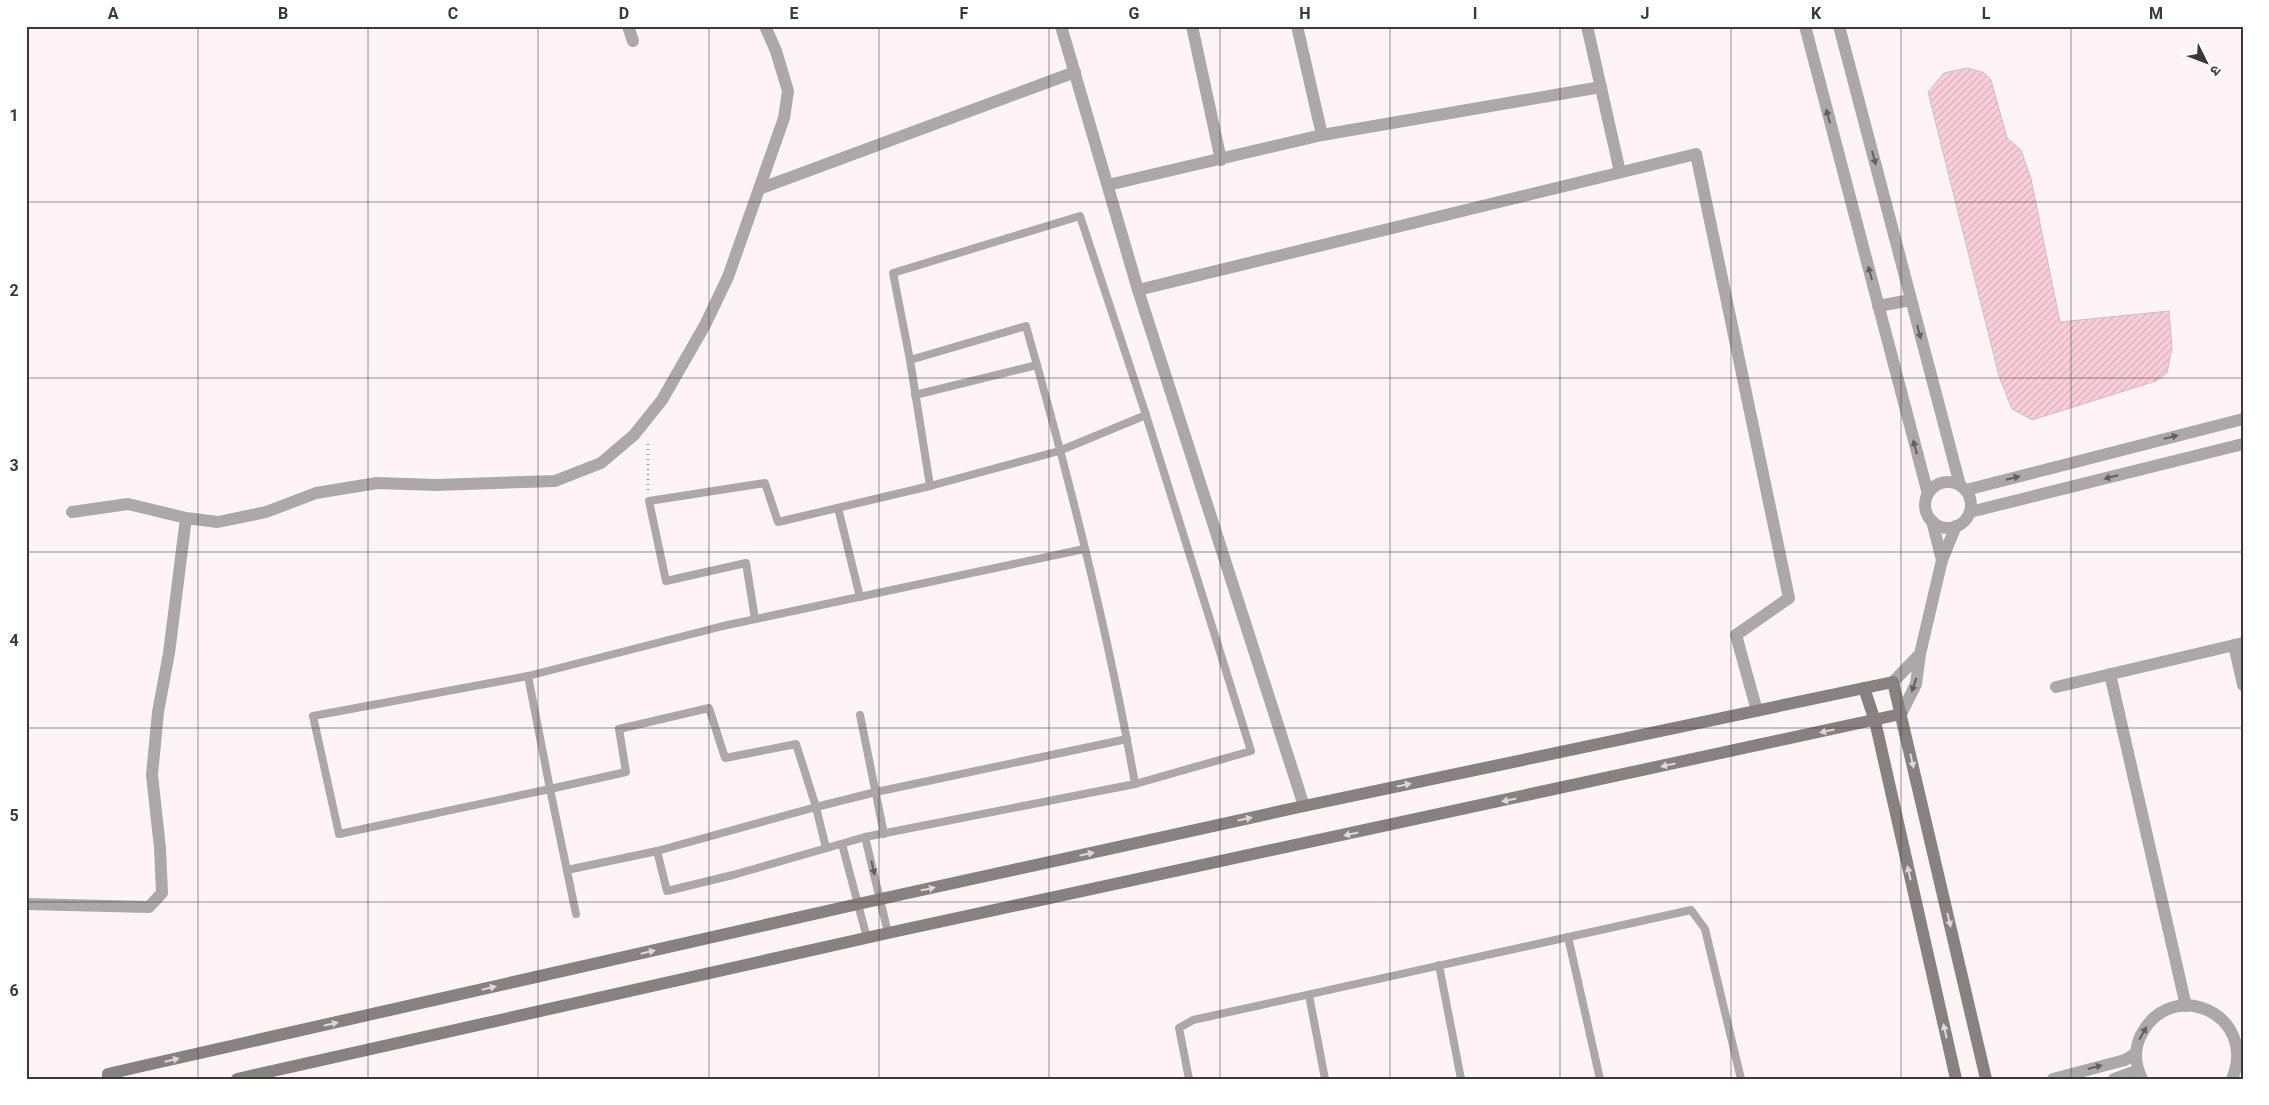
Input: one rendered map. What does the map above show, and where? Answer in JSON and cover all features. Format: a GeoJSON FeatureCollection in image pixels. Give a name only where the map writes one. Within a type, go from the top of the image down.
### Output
{"type":"FeatureCollection","features":[{"type":"Feature","properties":{"kind":"street"},"geometry":{"type":"LineString","coordinates":[[628,26],[633,41]]}},
{"type":"Feature","properties":{"kind":"street"},"geometry":{"type":"LineString","coordinates":[[72,512],[128,504],[186,518],[218,522],[266,512],[316,493],[377,483],[436,485],[555,481],[600,463],[634,435],[662,400],[706,325],[728,277],[784,118],[788,90],[776,51],[765,26]]}},
{"type":"Feature","properties":{"kind":"street"},"geometry":{"type":"LineString","coordinates":[[1061,26],[1138,290],[1304,806]]}},
{"type":"Feature","properties":{"kind":"street"},"geometry":{"type":"LineString","coordinates":[[1192,26],[1221,160]]}},
{"type":"Feature","properties":{"kind":"street"},"geometry":{"type":"LineString","coordinates":[[1297,26],[1322,135]]}},
{"type":"Feature","properties":{"kind":"street"},"geometry":{"type":"LineString","coordinates":[[1587,26],[1620,172]]}},
{"type":"Feature","properties":{"kind":"street"},"geometry":{"type":"LineString","coordinates":[[1805,26],[1928,494],[1925,508],[1932,522],[1942,560]]}},
{"type":"Feature","properties":{"kind":"street"},"geometry":{"type":"LineString","coordinates":[[1839,26],[1911,300],[1963,488],[1971,504],[1970,512],[1966,519],[1956,526],[1945,528],[1932,522]]}},
{"type":"Feature","properties":{"kind":"street"},"geometry":{"type":"LineString","coordinates":[[759,189],[1075,72]]}},
{"type":"Feature","properties":{"kind":"street"},"geometry":{"type":"LineString","coordinates":[[1108,185],[1322,135],[1601,87]]}},
{"type":"Feature","properties":{"kind":"street"},"geometry":{"type":"LineString","coordinates":[[1138,290],[1696,154],[1789,598],[1736,635],[1757,711]]}},
{"type":"Feature","properties":{"kind":"street"},"geometry":{"type":"LineString","coordinates":[[1878,306],[1911,300]]}},
{"type":"Feature","properties":{"kind":"street"},"geometry":{"type":"LineString","coordinates":[[1928,494],[1938,484],[1946,482],[1963,488],[2243,419]]}},
{"type":"Feature","properties":{"kind":"street"},"geometry":{"type":"LineString","coordinates":[[2206,428],[2210,452]]}},
{"type":"Feature","properties":{"kind":"street"},"geometry":{"type":"LineString","coordinates":[[1970,512],[2243,444]]}},
{"type":"Feature","properties":{"kind":"street"},"geometry":{"type":"LineString","coordinates":[[26,904],[149,907],[162,893],[160,848],[152,775],[186,518]]}},
{"type":"Feature","properties":{"kind":"street"},"geometry":{"type":"LineString","coordinates":[[237,1079],[888,933],[1901,714],[1916,684],[1920,654],[1942,560],[1956,526]]}},
{"type":"Feature","properties":{"kind":"street"},"geometry":{"type":"LineString","coordinates":[[2056,687],[2238,644],[2243,685]]}},
{"type":"Feature","properties":{"kind":"street"},"geometry":{"type":"LineString","coordinates":[[108,1079],[108,1074],[139,1073],[880,899],[1304,806],[1893,682],[1920,654]]}},
{"type":"Feature","properties":{"kind":"street"},"geometry":{"type":"LineString","coordinates":[[2110,674],[2186,1006]]}},
{"type":"Feature","properties":{"kind":"street"},"geometry":{"type":"LineString","coordinates":[[1893,682],[1986,1079]]}},
{"type":"Feature","properties":{"kind":"street"},"geometry":{"type":"LineString","coordinates":[[1864,688],[1875,721],[1956,1079]]}},
{"type":"Feature","properties":{"kind":"street"},"geometry":{"type":"LineString","coordinates":[[2114,1079],[2140,1074],[2136,1052],[2145,1028],[2154,1018],[2166,1010],[2186,1006],[2209,1010],[2221,1018],[2240,1050],[2237,1071]]}},
{"type":"Feature","properties":{"kind":"street"},"geometry":{"type":"LineString","coordinates":[[2053,1079],[2125,1060],[2136,1052]]}},
{"type":"Feature","properties":{"kind":"lane"},"geometry":{"type":"LineString","coordinates":[[657,851],[667,891],[865,837],[1134,784],[1251,751],[1146,415],[1080,216],[893,273],[910,360],[930,486]]}},
{"type":"Feature","properties":{"kind":"lane"},"geometry":{"type":"LineString","coordinates":[[910,360],[1026,326],[1084,549],[1120,698],[1134,784]]}},
{"type":"Feature","properties":{"kind":"lane"},"geometry":{"type":"LineString","coordinates":[[916,395],[1037,365]]}},
{"type":"Feature","properties":{"kind":"lane"},"geometry":{"type":"LineString","coordinates":[[756,620],[746,563],[666,581],[649,501],[766,484],[778,522],[930,486],[1059,451],[1146,415]]}},
{"type":"Feature","properties":{"kind":"lane"},"geometry":{"type":"LineString","coordinates":[[838,508],[860,597]]}},
{"type":"Feature","properties":{"kind":"lane"},"geometry":{"type":"LineString","coordinates":[[826,848],[816,807],[796,744],[724,758],[709,708],[619,729],[626,772],[339,834],[313,716],[528,676],[756,620],[1084,549]]}},
{"type":"Feature","properties":{"kind":"lane"},"geometry":{"type":"LineString","coordinates":[[528,676],[576,914]]}},
{"type":"Feature","properties":{"kind":"lane"},"geometry":{"type":"LineString","coordinates":[[860,715],[884,834]]}},
{"type":"Feature","properties":{"kind":"lane"},"geometry":{"type":"LineString","coordinates":[[567,870],[657,851],[876,792],[1127,739]]}},
{"type":"Feature","properties":{"kind":"lane"},"geometry":{"type":"LineString","coordinates":[[865,837],[888,933]]}},
{"type":"Feature","properties":{"kind":"lane"},"geometry":{"type":"LineString","coordinates":[[842,844],[867,938]]}},
{"type":"Feature","properties":{"kind":"lane"},"geometry":{"type":"LineString","coordinates":[[1189,1079],[1178,1028],[1193,1020],[1690,910],[1705,929],[1741,1079]]}},
{"type":"Feature","properties":{"kind":"lane"},"geometry":{"type":"LineString","coordinates":[[1568,937],[1600,1079]]}},
{"type":"Feature","properties":{"kind":"lane"},"geometry":{"type":"LineString","coordinates":[[1439,965],[1461,1079]]}},
{"type":"Feature","properties":{"kind":"lane"},"geometry":{"type":"LineString","coordinates":[[1309,995],[1325,1079]]}},
{"type":"Feature","properties":{"kind":"path"},"geometry":{"type":"LineString","coordinates":[[649,415],[646,480],[649,501]]}},
{"type":"Feature","properties":{"kind":"building"},"geometry":{"type":"Polygon","coordinates":[[[1967,68],[1983,72],[1991,80],[2007,138],[2021,150],[2031,179],[2060,322],[2169,311],[2172,348],[2167,373],[2156,381],[2032,420],[2012,409],[1999,376],[1928,92],[1944,73],[1967,68]]]}}]}
